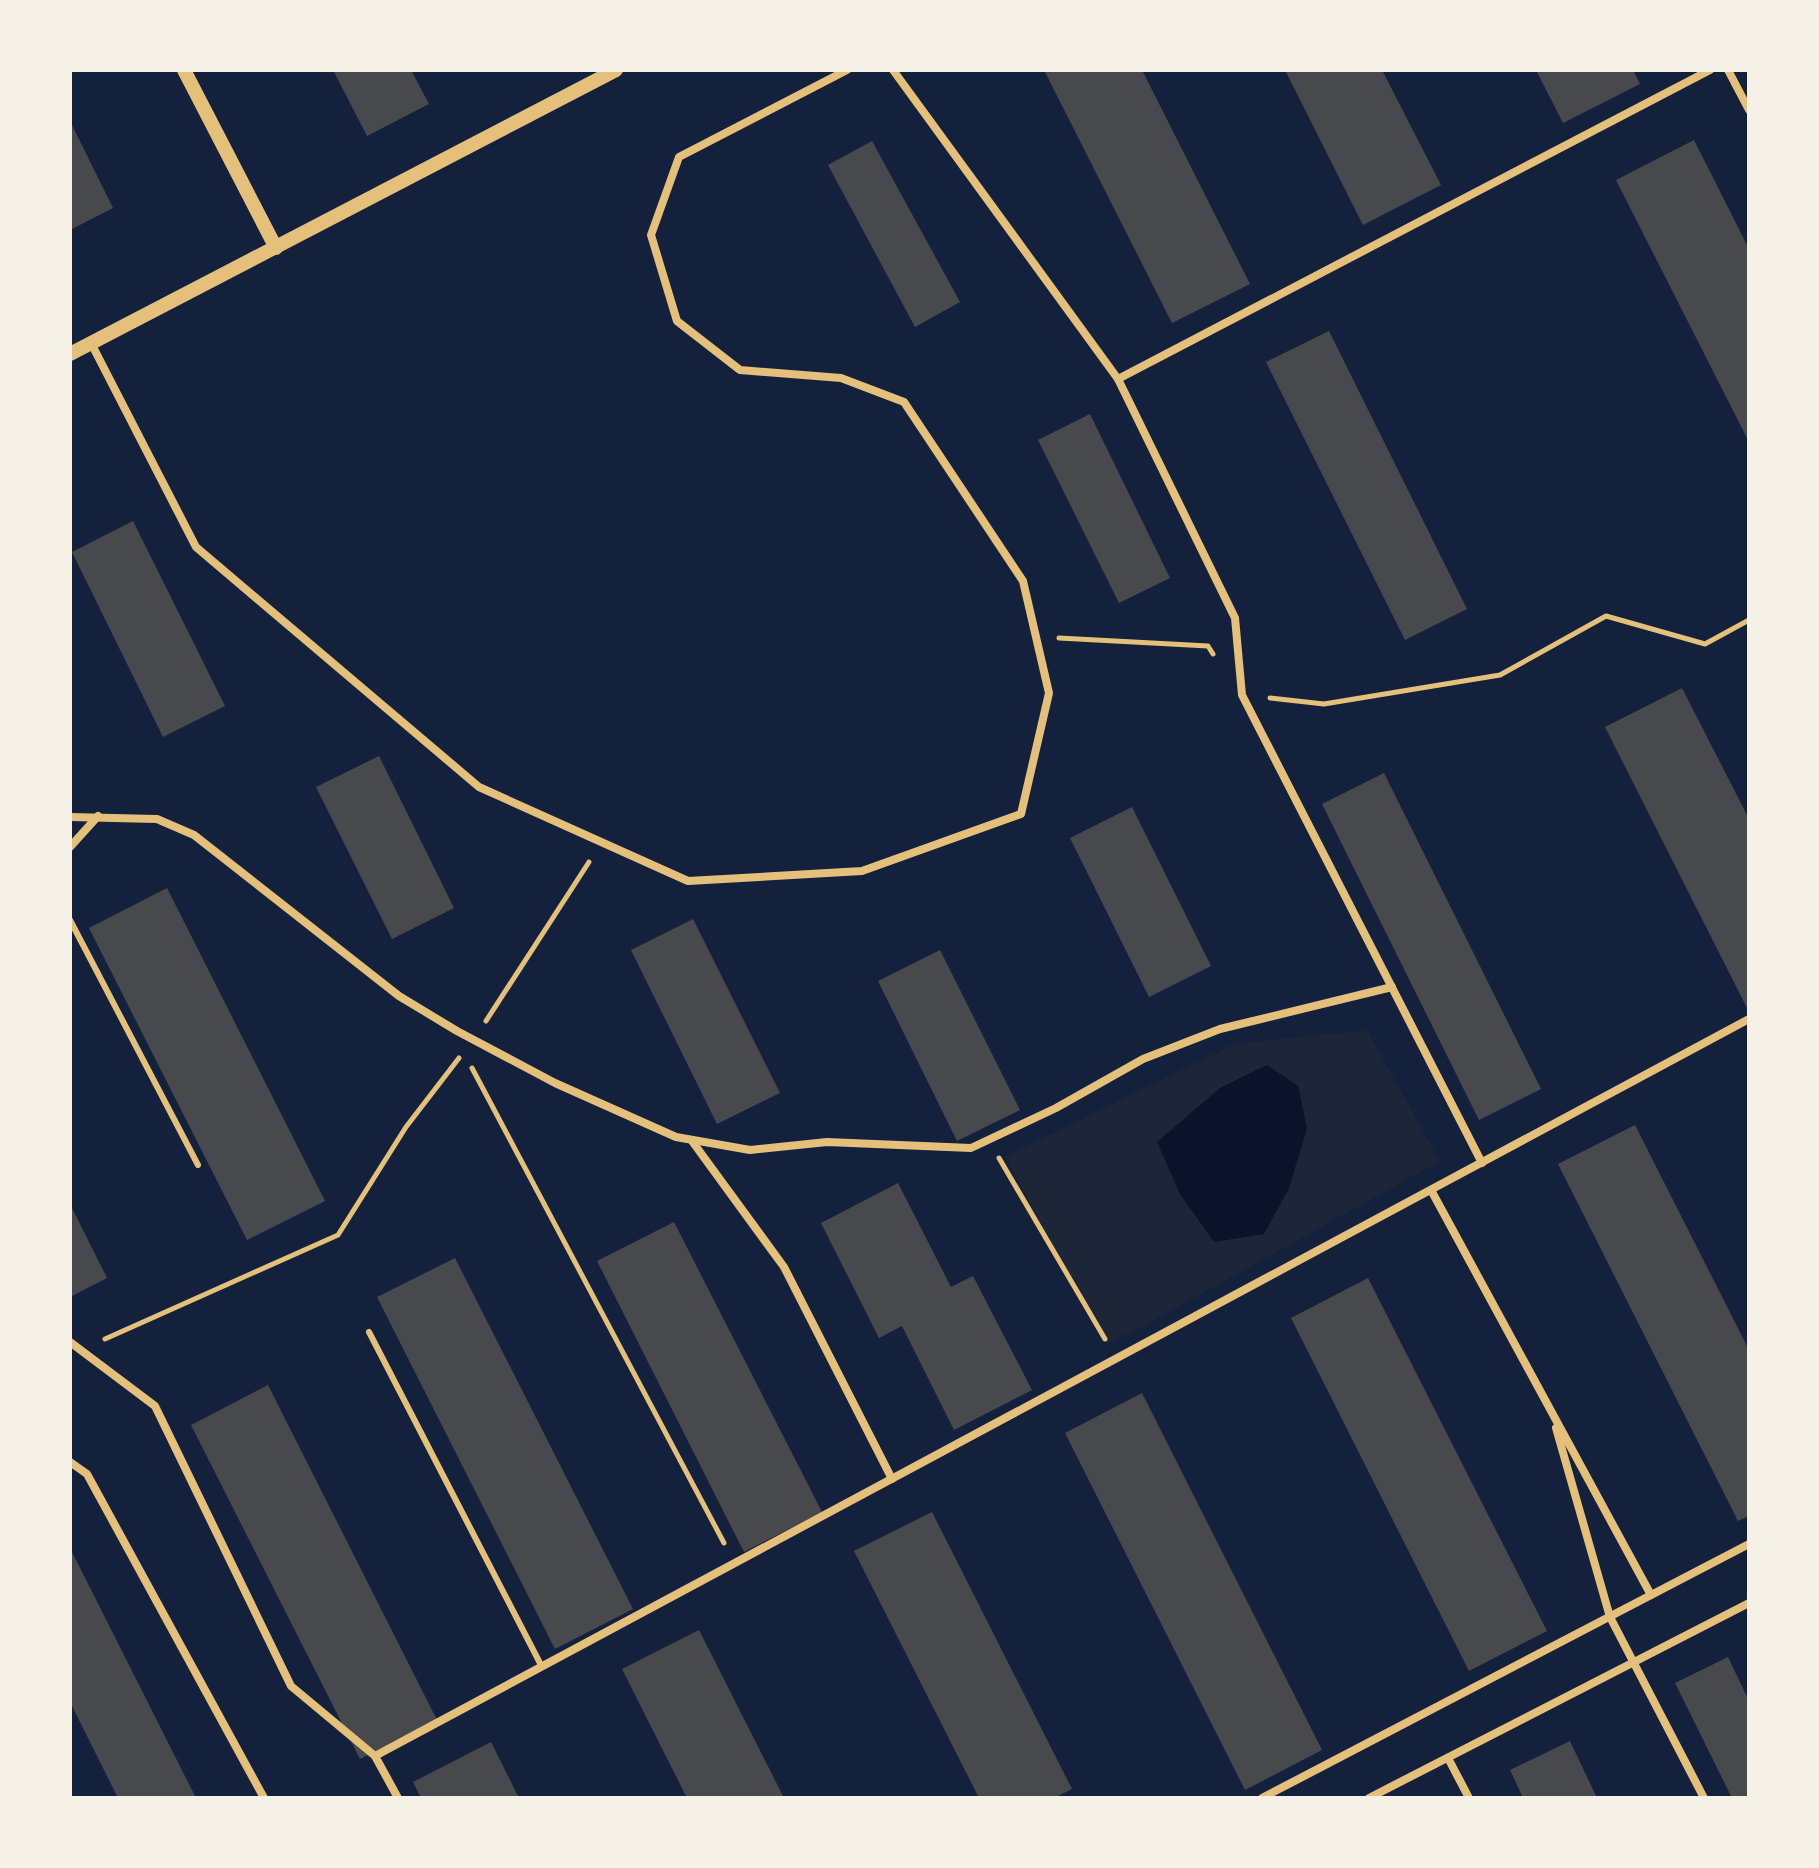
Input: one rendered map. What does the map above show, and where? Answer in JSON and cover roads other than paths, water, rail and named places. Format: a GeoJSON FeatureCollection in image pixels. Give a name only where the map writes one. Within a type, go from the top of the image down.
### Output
{"type":"FeatureCollection","features":[{"type":"Feature","properties":{"kind":"street"},"geometry":{"type":"LineString","coordinates":[[184,70],[276,248]]}},
{"type":"Feature","properties":{"kind":"street"},"geometry":{"type":"LineString","coordinates":[[70,354],[616,70]]}},
{"type":"Feature","properties":{"kind":"street"},"geometry":{"type":"LineString","coordinates":[[91,343],[196,547],[479,787],[688,881],[862,871],[1021,814],[1049,693],[1023,581],[904,402],[841,378],[740,370],[677,321],[651,235],[679,157],[847,70]]}},
{"type":"Feature","properties":{"kind":"street"},"geometry":{"type":"LineString","coordinates":[[893,70],[1118,379],[1235,618],[1242,695],[1482,1163]]}},
{"type":"Feature","properties":{"kind":"street"},"geometry":{"type":"LineString","coordinates":[[1118,379],[1710,70]]}},
{"type":"Feature","properties":{"kind":"street"},"geometry":{"type":"LineString","coordinates":[[1728,70],[1749,110]]}},
{"type":"Feature","properties":{"kind":"street"},"geometry":{"type":"LineString","coordinates":[[70,847],[98,816]]}},
{"type":"Feature","properties":{"kind":"street"},"geometry":{"type":"LineString","coordinates":[[70,817],[157,819],[194,835],[399,996],[474,1040],[568,1089],[676,1137],[750,1150],[827,1142],[971,1148],[1056,1108],[1143,1059],[1220,1029],[1392,987]]}},
{"type":"Feature","properties":{"kind":"street"},"geometry":{"type":"LineString","coordinates":[[375,1756],[1749,1019]]}},
{"type":"Feature","properties":{"kind":"street"},"geometry":{"type":"LineString","coordinates":[[691,1140],[784,1267],[892,1479]]}},
{"type":"Feature","properties":{"kind":"street"},"geometry":{"type":"LineString","coordinates":[[1431,1190],[1651,1595]]}},
{"type":"Feature","properties":{"kind":"street"},"geometry":{"type":"LineString","coordinates":[[70,1342],[155,1406],[291,1686],[375,1756],[398,1798]]}},
{"type":"Feature","properties":{"kind":"street"},"geometry":{"type":"LineString","coordinates":[[1551,1411],[1610,1617],[1704,1798]]}},
{"type":"Feature","properties":{"kind":"street"},"geometry":{"type":"LineString","coordinates":[[70,1462],[87,1474],[264,1798]]}},
{"type":"Feature","properties":{"kind":"street"},"geometry":{"type":"LineString","coordinates":[[1262,1798],[1749,1544]]}},
{"type":"Feature","properties":{"kind":"street"},"geometry":{"type":"LineString","coordinates":[[1369,1798],[1749,1603]]}},
{"type":"Feature","properties":{"kind":"street"},"geometry":{"type":"LineString","coordinates":[[1448,1758],[1469,1798]]}},
{"type":"Feature","properties":{"kind":"lane"},"geometry":{"type":"LineString","coordinates":[[70,920],[198,1165]]}},
{"type":"Feature","properties":{"kind":"lane"},"geometry":{"type":"LineString","coordinates":[[369,1332],[542,1667]]}}]}
